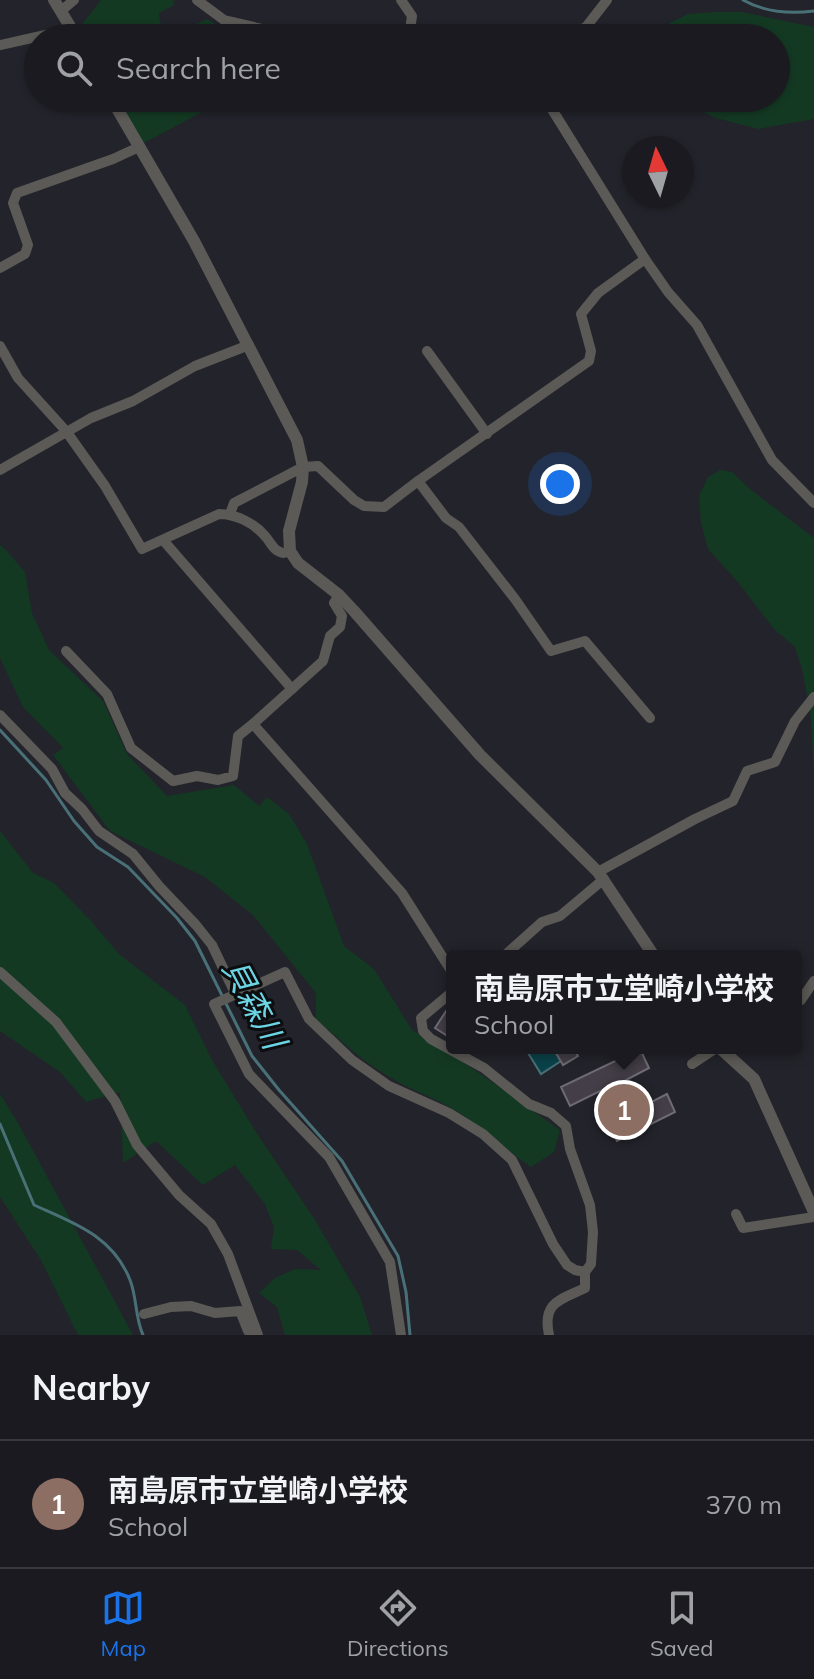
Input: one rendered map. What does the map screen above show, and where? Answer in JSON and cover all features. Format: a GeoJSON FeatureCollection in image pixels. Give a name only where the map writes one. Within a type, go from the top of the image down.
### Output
{"type":"FeatureCollection","features":[{"type":"Feature","properties":{"kind":"street"},"geometry":{"type":"LineString","coordinates":[[68,24],[58,6],[74,0]]}},
{"type":"Feature","properties":{"kind":"street"},"geometry":{"type":"LineString","coordinates":[[197,0],[224,20],[241,24]]}},
{"type":"Feature","properties":{"kind":"street"},"geometry":{"type":"LineString","coordinates":[[401,0],[412,16],[411,24]]}},
{"type":"Feature","properties":{"kind":"street"},"geometry":{"type":"LineString","coordinates":[[588,24],[607,0]]}},
{"type":"Feature","properties":{"kind":"street"},"geometry":{"type":"LineString","coordinates":[[0,45],[24,41]]}},
{"type":"Feature","properties":{"kind":"street"},"geometry":{"type":"LineString","coordinates":[[119,112],[194,241],[297,440],[303,467],[289,531],[290,551],[298,563],[339,595],[480,755],[601,875],[650,950]]}},
{"type":"Feature","properties":{"kind":"street"},"geometry":{"type":"LineString","coordinates":[[554,112],[645,259],[697,325],[772,460],[814,503]]}},
{"type":"Feature","properties":{"kind":"street"},"geometry":{"type":"LineString","coordinates":[[0,268],[25,254],[28,245],[13,203],[17,193],[139,147]]}},
{"type":"Feature","properties":{"kind":"street"},"geometry":{"type":"LineString","coordinates":[[230,514],[234,503],[303,467],[318,466],[354,500],[364,506],[384,507],[589,361],[591,351],[581,314],[598,293],[645,259]]}},
{"type":"Feature","properties":{"kind":"street"},"geometry":{"type":"LineString","coordinates":[[0,470],[91,418],[133,401],[195,366],[249,345]]}},
{"type":"Feature","properties":{"kind":"street"},"geometry":{"type":"LineString","coordinates":[[0,346],[18,378],[66,431],[105,486],[142,549],[219,514],[230,514],[265,535],[280,552],[290,551]]}},
{"type":"Feature","properties":{"kind":"street"},"geometry":{"type":"LineString","coordinates":[[427,351],[487,434]]}},
{"type":"Feature","properties":{"kind":"street"},"geometry":{"type":"LineString","coordinates":[[418,481],[446,518],[459,527],[551,651],[585,641],[650,718]]}},
{"type":"Feature","properties":{"kind":"street"},"geometry":{"type":"LineString","coordinates":[[163,540],[292,689]]}},
{"type":"Feature","properties":{"kind":"street"},"geometry":{"type":"LineString","coordinates":[[66,651],[107,694],[131,748],[173,781],[197,776],[218,780],[233,776],[238,736],[323,661],[330,636],[340,627],[342,616],[334,603],[339,595]]}},
{"type":"Feature","properties":{"kind":"street"},"geometry":{"type":"LineString","coordinates":[[511,950],[542,922],[560,916],[601,875],[695,819],[733,801],[747,771],[775,762],[795,721],[814,697]]}},
{"type":"Feature","properties":{"kind":"street"},"geometry":{"type":"LineString","coordinates":[[0,715],[52,769],[65,793],[99,831],[133,854],[196,925],[212,945],[228,996]]}},
{"type":"Feature","properties":{"kind":"street"},"geometry":{"type":"LineString","coordinates":[[253,724],[402,893],[446,963]]}},
{"type":"Feature","properties":{"kind":"street"},"geometry":{"type":"LineString","coordinates":[[0,972],[56,1022],[115,1101],[137,1145],[179,1195],[211,1224],[228,1254],[257,1335]]}},
{"type":"Feature","properties":{"kind":"street"},"geometry":{"type":"LineString","coordinates":[[401,1335],[390,1262],[329,1157],[249,1074],[214,1004],[285,972],[309,1019],[352,1060],[389,1086],[472,1127],[512,1160],[553,1244],[567,1265],[585,1272]]}},
{"type":"Feature","properties":{"kind":"street"},"geometry":{"type":"LineString","coordinates":[[802,999],[814,981]]}},
{"type":"Feature","properties":{"kind":"street"},"geometry":{"type":"LineString","coordinates":[[446,997],[421,1018],[423,1031],[446,1047]]}},
{"type":"Feature","properties":{"kind":"street"},"geometry":{"type":"LineString","coordinates":[[458,1054],[484,1068],[529,1104],[551,1113],[566,1126],[570,1149],[590,1205],[593,1232],[591,1264],[585,1272],[585,1288],[553,1303],[549,1309],[549,1335]]}},
{"type":"Feature","properties":{"kind":"street"},"geometry":{"type":"LineString","coordinates":[[692,1064],[708,1054]]}},
{"type":"Feature","properties":{"kind":"street"},"geometry":{"type":"LineString","coordinates":[[725,1054],[754,1079],[814,1214],[743,1228],[736,1214]]}},
{"type":"Feature","properties":{"kind":"street"},"geometry":{"type":"LineString","coordinates":[[144,1314],[191,1306],[215,1313],[240,1311],[248,1331],[257,1335]]}},
{"type":"Feature","properties":{"kind":"green space"},"geometry":{"type":"Polygon","coordinates":[[[101,0],[173,0],[174,5],[159,13],[162,24],[82,24],[101,0]]]}},
{"type":"Feature","properties":{"kind":"green space"},"geometry":{"type":"Polygon","coordinates":[[[742,12],[814,27],[814,119],[758,129],[703,112],[790,112],[790,24],[668,24],[688,14],[742,12]]]}},
{"type":"Feature","properties":{"kind":"green space"},"geometry":{"type":"Polygon","coordinates":[[[207,19],[215,24],[194,24],[207,19]]]}},
{"type":"Feature","properties":{"kind":"green space"},"geometry":{"type":"Polygon","coordinates":[[[123,112],[202,112],[142,144],[123,112]]]}},
{"type":"Feature","properties":{"kind":"green space"},"geometry":{"type":"Polygon","coordinates":[[[720,470],[732,472],[814,538],[814,773],[810,709],[795,647],[774,629],[708,549],[701,523],[699,496],[708,477],[720,470]]]}},
{"type":"Feature","properties":{"kind":"green space"},"geometry":{"type":"Polygon","coordinates":[[[0,545],[25,572],[32,613],[49,650],[103,701],[127,754],[167,796],[234,785],[259,806],[267,797],[289,814],[307,844],[344,946],[374,969],[412,1030],[446,1050],[446,1054],[452,1054],[560,1130],[554,1152],[531,1167],[462,1114],[374,1067],[316,1019],[316,993],[253,915],[205,877],[110,831],[53,755],[63,748],[23,707],[0,658],[0,545]]]}},
{"type":"Feature","properties":{"kind":"green space"},"geometry":{"type":"Polygon","coordinates":[[[0,831],[33,873],[54,883],[120,955],[185,1005],[212,1060],[315,1220],[360,1297],[372,1335],[285,1335],[277,1307],[259,1293],[275,1278],[295,1269],[321,1270],[297,1250],[271,1249],[274,1227],[265,1204],[235,1165],[203,1185],[156,1141],[123,1163],[120,1092],[86,1102],[60,1072],[0,1031],[0,831]]]}},
{"type":"Feature","properties":{"kind":"green space"},"geometry":{"type":"Polygon","coordinates":[[[0,1094],[133,1335],[78,1335],[41,1260],[0,1197],[0,1094]]]}},
{"type":"Feature","properties":{"kind":"water"},"geometry":{"type":"Polygon","coordinates":[[[529,1054],[557,1054],[561,1061],[541,1074],[529,1054]]]}},
{"type":"Feature","properties":{"kind":"building"},"geometry":{"type":"Polygon","coordinates":[[[446,1011],[446,1035],[435,1028],[446,1011]]]}},
{"type":"Feature","properties":{"kind":"building"},"geometry":{"type":"Polygon","coordinates":[[[557,1054],[577,1054],[578,1056],[563,1065],[557,1054]]]}},
{"type":"Feature","properties":{"kind":"building"},"geometry":{"type":"Polygon","coordinates":[[[630,1054],[642,1054],[649,1068],[626,1080],[640,1108],[667,1094],[675,1112],[617,1141],[608,1123],[625,1115],[610,1086],[570,1106],[561,1087],[630,1054]]]}},
{"type":"Feature","properties":{"kind":"waterway"},"geometry":{"type":"LineString","coordinates":[[743,0],[777,11],[814,11]]}},
{"type":"Feature","properties":{"kind":"waterway","name":"貝森川"},"geometry":{"type":"LineString","coordinates":[[0,730],[46,780],[74,821],[97,847],[128,867],[195,941],[252,1056],[342,1161],[398,1256],[406,1292],[410,1335]]}},
{"type":"Feature","properties":{"kind":"waterway"},"geometry":{"type":"LineString","coordinates":[[0,1124],[34,1205],[91,1233],[123,1265],[130,1280],[143,1335]]}},
{"type":"Feature","properties":{"kind":"place","name":"南島原市立堂崎小学校"},"geometry":{"type":"Point","coordinates":[624,1110]}}]}
